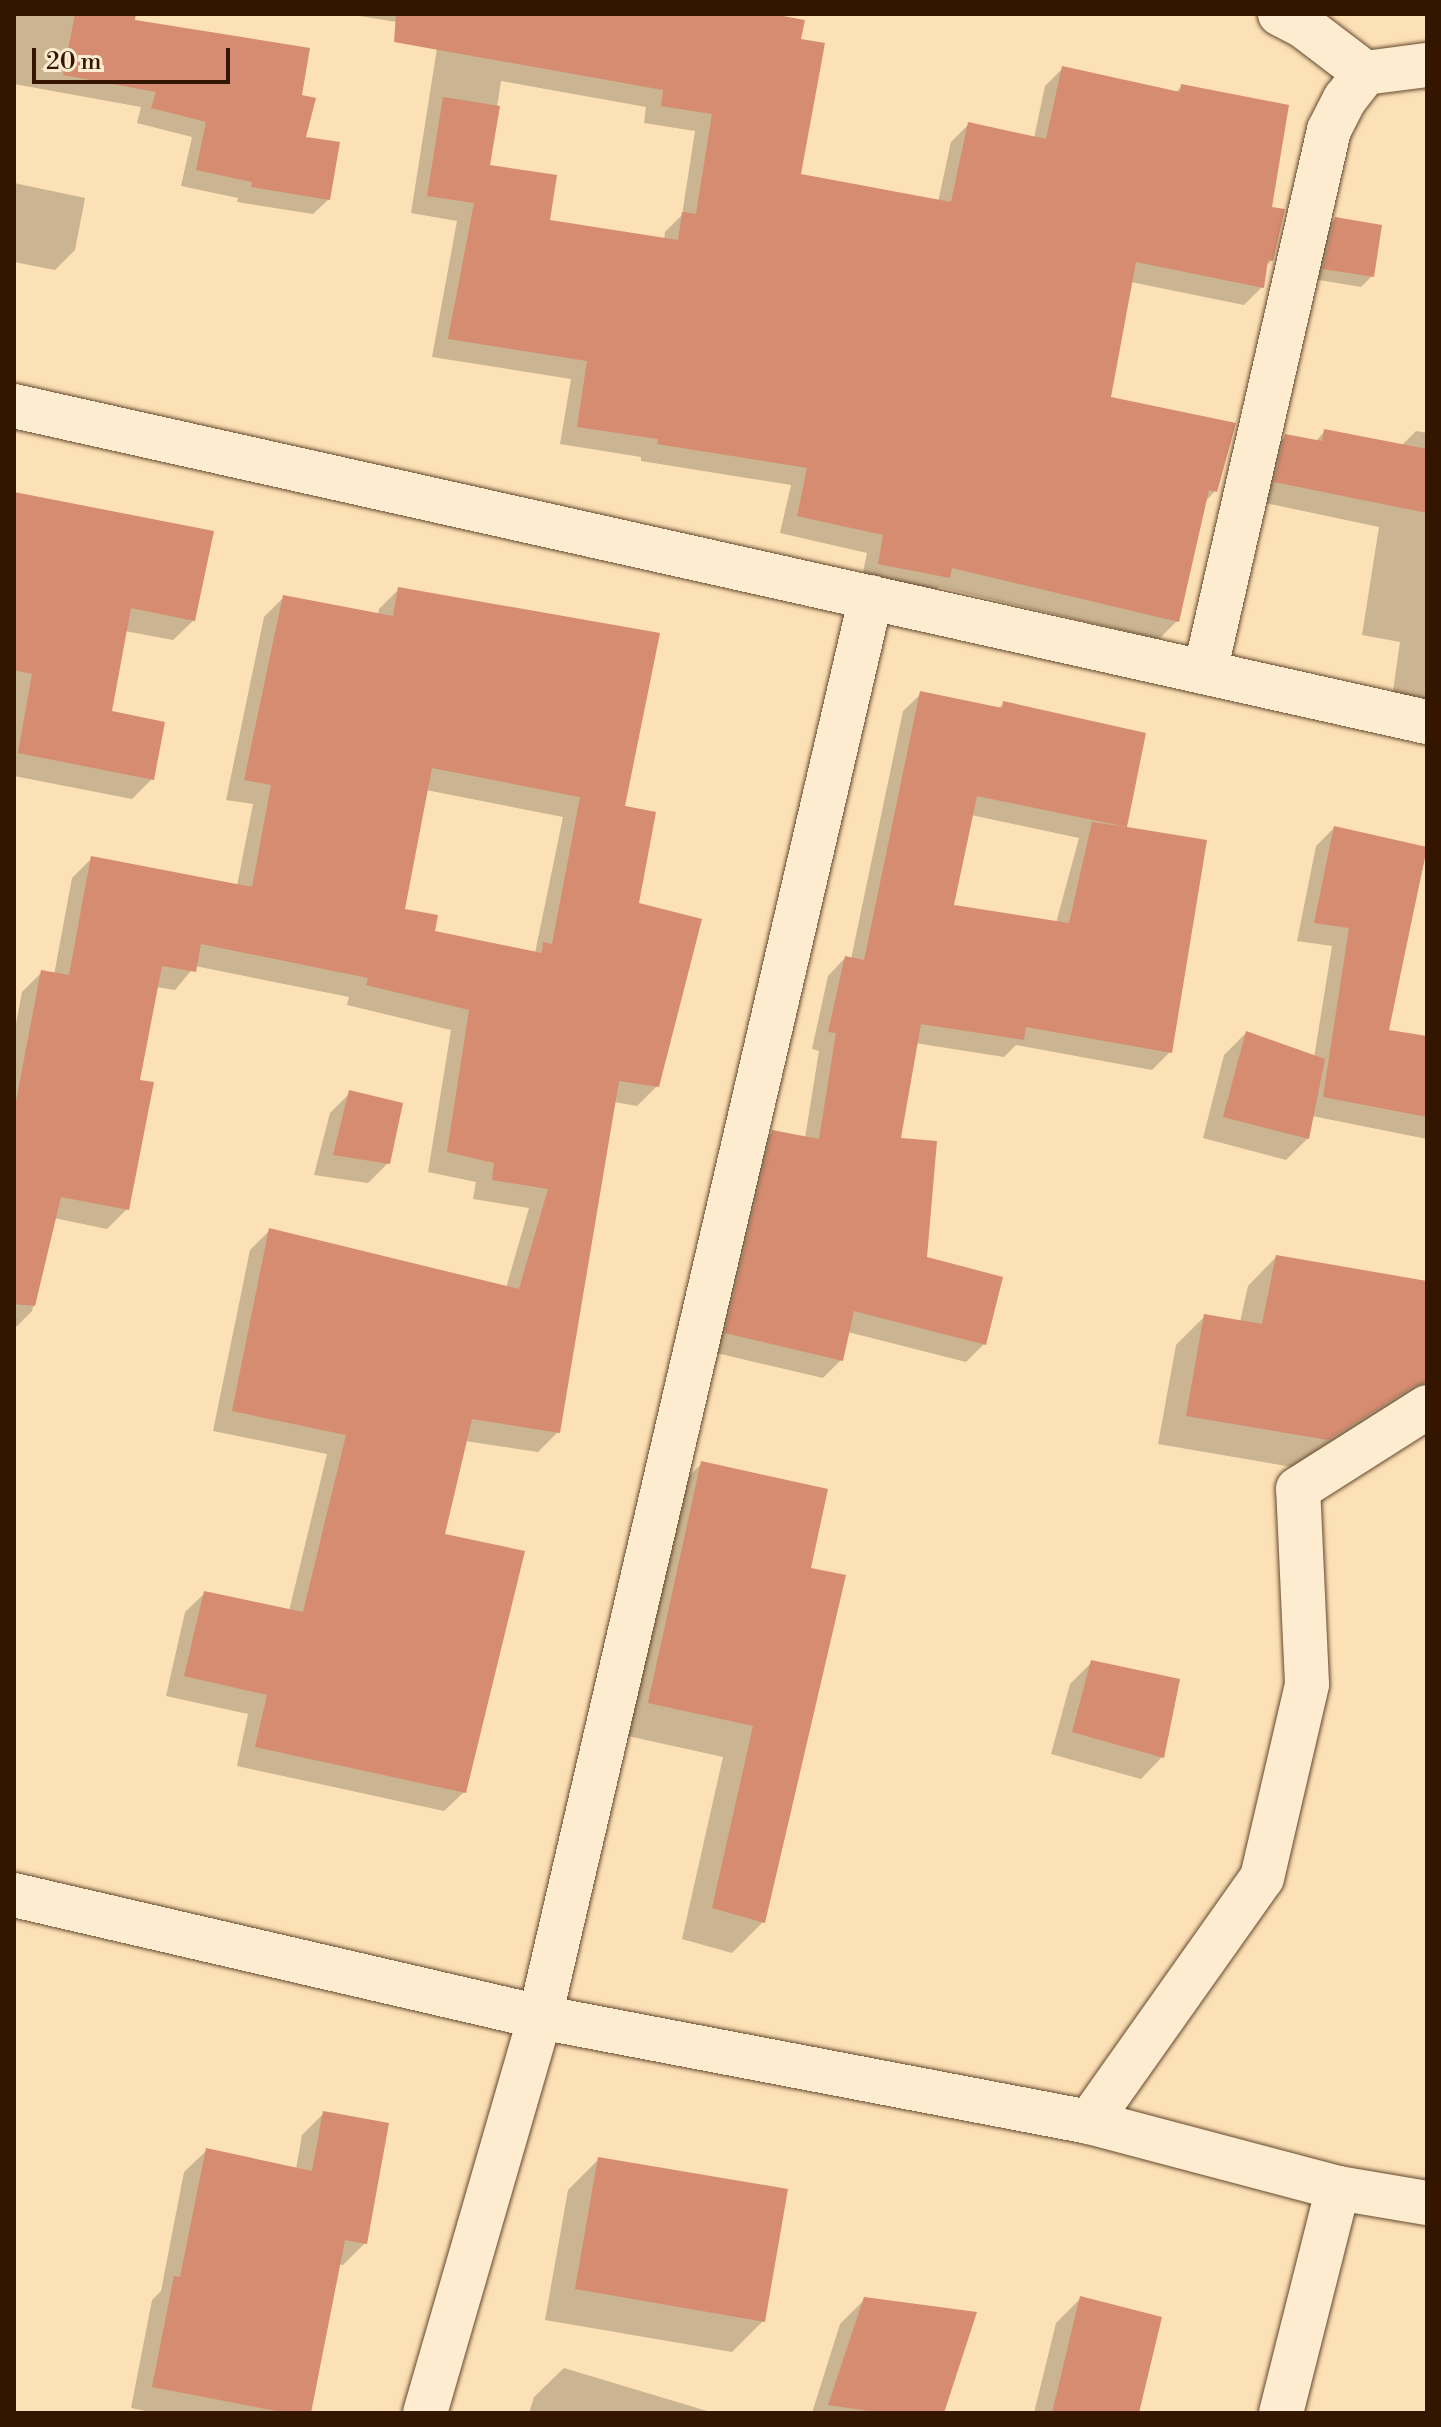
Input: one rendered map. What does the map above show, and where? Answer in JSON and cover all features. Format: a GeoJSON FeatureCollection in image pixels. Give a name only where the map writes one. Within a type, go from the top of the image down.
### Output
{"type":"FeatureCollection","features":[{"type":"Feature","properties":{"kind":"street"},"geometry":{"type":"LineString","coordinates":[[1280,14],[1302,25],[1365,73],[1427,65]]}},
{"type":"Feature","properties":{"kind":"street"},"geometry":{"type":"LineString","coordinates":[[1205,672],[1319,164],[1334,119],[1365,73]]}},
{"type":"Feature","properties":{"kind":"street"},"geometry":{"type":"LineString","coordinates":[[14,406],[1427,722]]}},
{"type":"Feature","properties":{"kind":"street"},"geometry":{"type":"LineString","coordinates":[[425,2413],[540,2017],[871,597]]}},
{"type":"Feature","properties":{"kind":"street"},"geometry":{"type":"LineString","coordinates":[[1089,2122],[1262,1878],[1307,1684],[1298,1489],[1427,1407]]}},
{"type":"Feature","properties":{"kind":"street"},"geometry":{"type":"LineString","coordinates":[[14,1895],[540,2017],[1089,2122],[1338,2188],[1427,2203]]}},
{"type":"Feature","properties":{"kind":"street"},"geometry":{"type":"LineString","coordinates":[[1281,2413],[1338,2188]]}},
{"type":"Feature","properties":{"kind":"building"},"geometry":{"type":"Polygon","coordinates":[[[75,14],[136,14],[135,20],[310,48],[302,95],[316,98],[306,137],[340,142],[330,200],[251,187],[252,182],[196,170],[206,122],[151,108],[156,92],[63,75],[75,14]]]}},
{"type":"Feature","properties":{"kind":"building"},"geometry":{"type":"Polygon","coordinates":[[[396,14],[772,14],[805,20],[801,39],[825,43],[801,174],[951,202],[968,122],[1046,139],[1062,66],[1180,92],[1181,84],[1289,105],[1272,207],[1285,209],[1273,261],[1268,260],[1264,288],[1136,262],[1111,397],[1236,423],[1217,492],[1209,490],[1179,622],[952,568],[950,578],[878,564],[883,535],[797,516],[807,468],[657,444],[658,439],[577,427],[587,361],[448,339],[474,203],[427,196],[443,97],[500,106],[490,165],[557,175],[550,220],[678,240],[682,212],[696,214],[712,114],[661,106],[663,90],[394,42],[396,14]]]}},
{"type":"Feature","properties":{"kind":"building"},"geometry":{"type":"Polygon","coordinates":[[[1335,217],[1382,225],[1374,277],[1323,269],[1335,217]]]}},
{"type":"Feature","properties":{"kind":"building"},"geometry":{"type":"Polygon","coordinates":[[[1324,429],[1427,449],[1427,513],[1274,482],[1285,434],[1322,441],[1324,429]]]}},
{"type":"Feature","properties":{"kind":"building"},"geometry":{"type":"Polygon","coordinates":[[[14,492],[214,531],[195,621],[131,608],[112,711],[165,722],[154,780],[18,753],[32,674],[14,670],[14,492]]]}},
{"type":"Feature","properties":{"kind":"building"},"geometry":{"type":"Polygon","coordinates":[[[398,587],[660,633],[625,806],[656,812],[639,903],[702,919],[659,1087],[619,1081],[560,1433],[472,1419],[445,1534],[525,1551],[466,1793],[255,1747],[267,1695],[184,1676],[204,1591],[303,1612],[346,1435],[232,1411],[269,1228],[519,1289],[548,1189],[492,1180],[494,1163],[447,1152],[469,1010],[366,985],[368,978],[201,944],[196,972],[162,966],[140,1080],[154,1082],[129,1210],[61,1197],[35,1306],[14,1304],[14,1112],[41,970],[69,975],[91,856],[252,887],[271,785],[244,780],[283,595],[393,616],[398,587]],[[432,768],[405,909],[438,915],[435,931],[542,953],[543,942],[552,944],[580,797],[432,768]]]}},
{"type":"Feature","properties":{"kind":"building"},"geometry":{"type":"Polygon","coordinates":[[[920,691],[1002,708],[1003,701],[1146,733],[1127,827],[1207,840],[1172,1053],[1026,1027],[1024,1040],[921,1024],[901,1138],[937,1141],[927,1257],[1003,1277],[986,1345],[854,1311],[843,1361],[725,1333],[772,1130],[819,1139],[836,1033],[828,1032],[845,956],[864,960],[920,691]],[[977,796],[954,905],[1069,923],[1092,822],[1127,827],[977,796]]]}},
{"type":"Feature","properties":{"kind":"building"},"geometry":{"type":"Polygon","coordinates":[[[1334,826],[1427,847],[1389,1030],[1427,1036],[1427,1117],[1323,1097],[1349,928],[1314,923],[1334,826]]]}},
{"type":"Feature","properties":{"kind":"building"},"geometry":{"type":"Polygon","coordinates":[[[1246,1031],[1325,1059],[1309,1139],[1223,1117],[1246,1031]]]}},
{"type":"Feature","properties":{"kind":"building"},"geometry":{"type":"Polygon","coordinates":[[[349,1090],[403,1103],[390,1164],[333,1155],[349,1090]]]}},
{"type":"Feature","properties":{"kind":"building"},"geometry":{"type":"Polygon","coordinates":[[[1276,1255],[1427,1281],[1427,1382],[1414,1386],[1328,1440],[1186,1416],[1204,1314],[1262,1324],[1276,1255]]]}},
{"type":"Feature","properties":{"kind":"building"},"geometry":{"type":"Polygon","coordinates":[[[701,1461],[828,1489],[811,1568],[846,1575],[765,1923],[712,1908],[753,1726],[648,1703],[701,1461]]]}},
{"type":"Feature","properties":{"kind":"building"},"geometry":{"type":"Polygon","coordinates":[[[1091,1660],[1180,1679],[1164,1758],[1072,1732],[1091,1660]]]}},
{"type":"Feature","properties":{"kind":"building"},"geometry":{"type":"Polygon","coordinates":[[[323,2111],[389,2123],[367,2244],[345,2240],[311,2413],[287,2413],[152,2387],[174,2276],[180,2277],[206,2148],[312,2171],[323,2111]]]}},
{"type":"Feature","properties":{"kind":"building"},"geometry":{"type":"Polygon","coordinates":[[[598,2157],[788,2189],[765,2322],[575,2289],[598,2157]]]}},
{"type":"Feature","properties":{"kind":"building"},"geometry":{"type":"Polygon","coordinates":[[[1080,2296],[1162,2317],[1139,2413],[1052,2413],[1080,2296]]]}},
{"type":"Feature","properties":{"kind":"building"},"geometry":{"type":"Polygon","coordinates":[[[864,2297],[977,2312],[944,2413],[882,2413],[828,2405],[864,2297]]]}}]}
